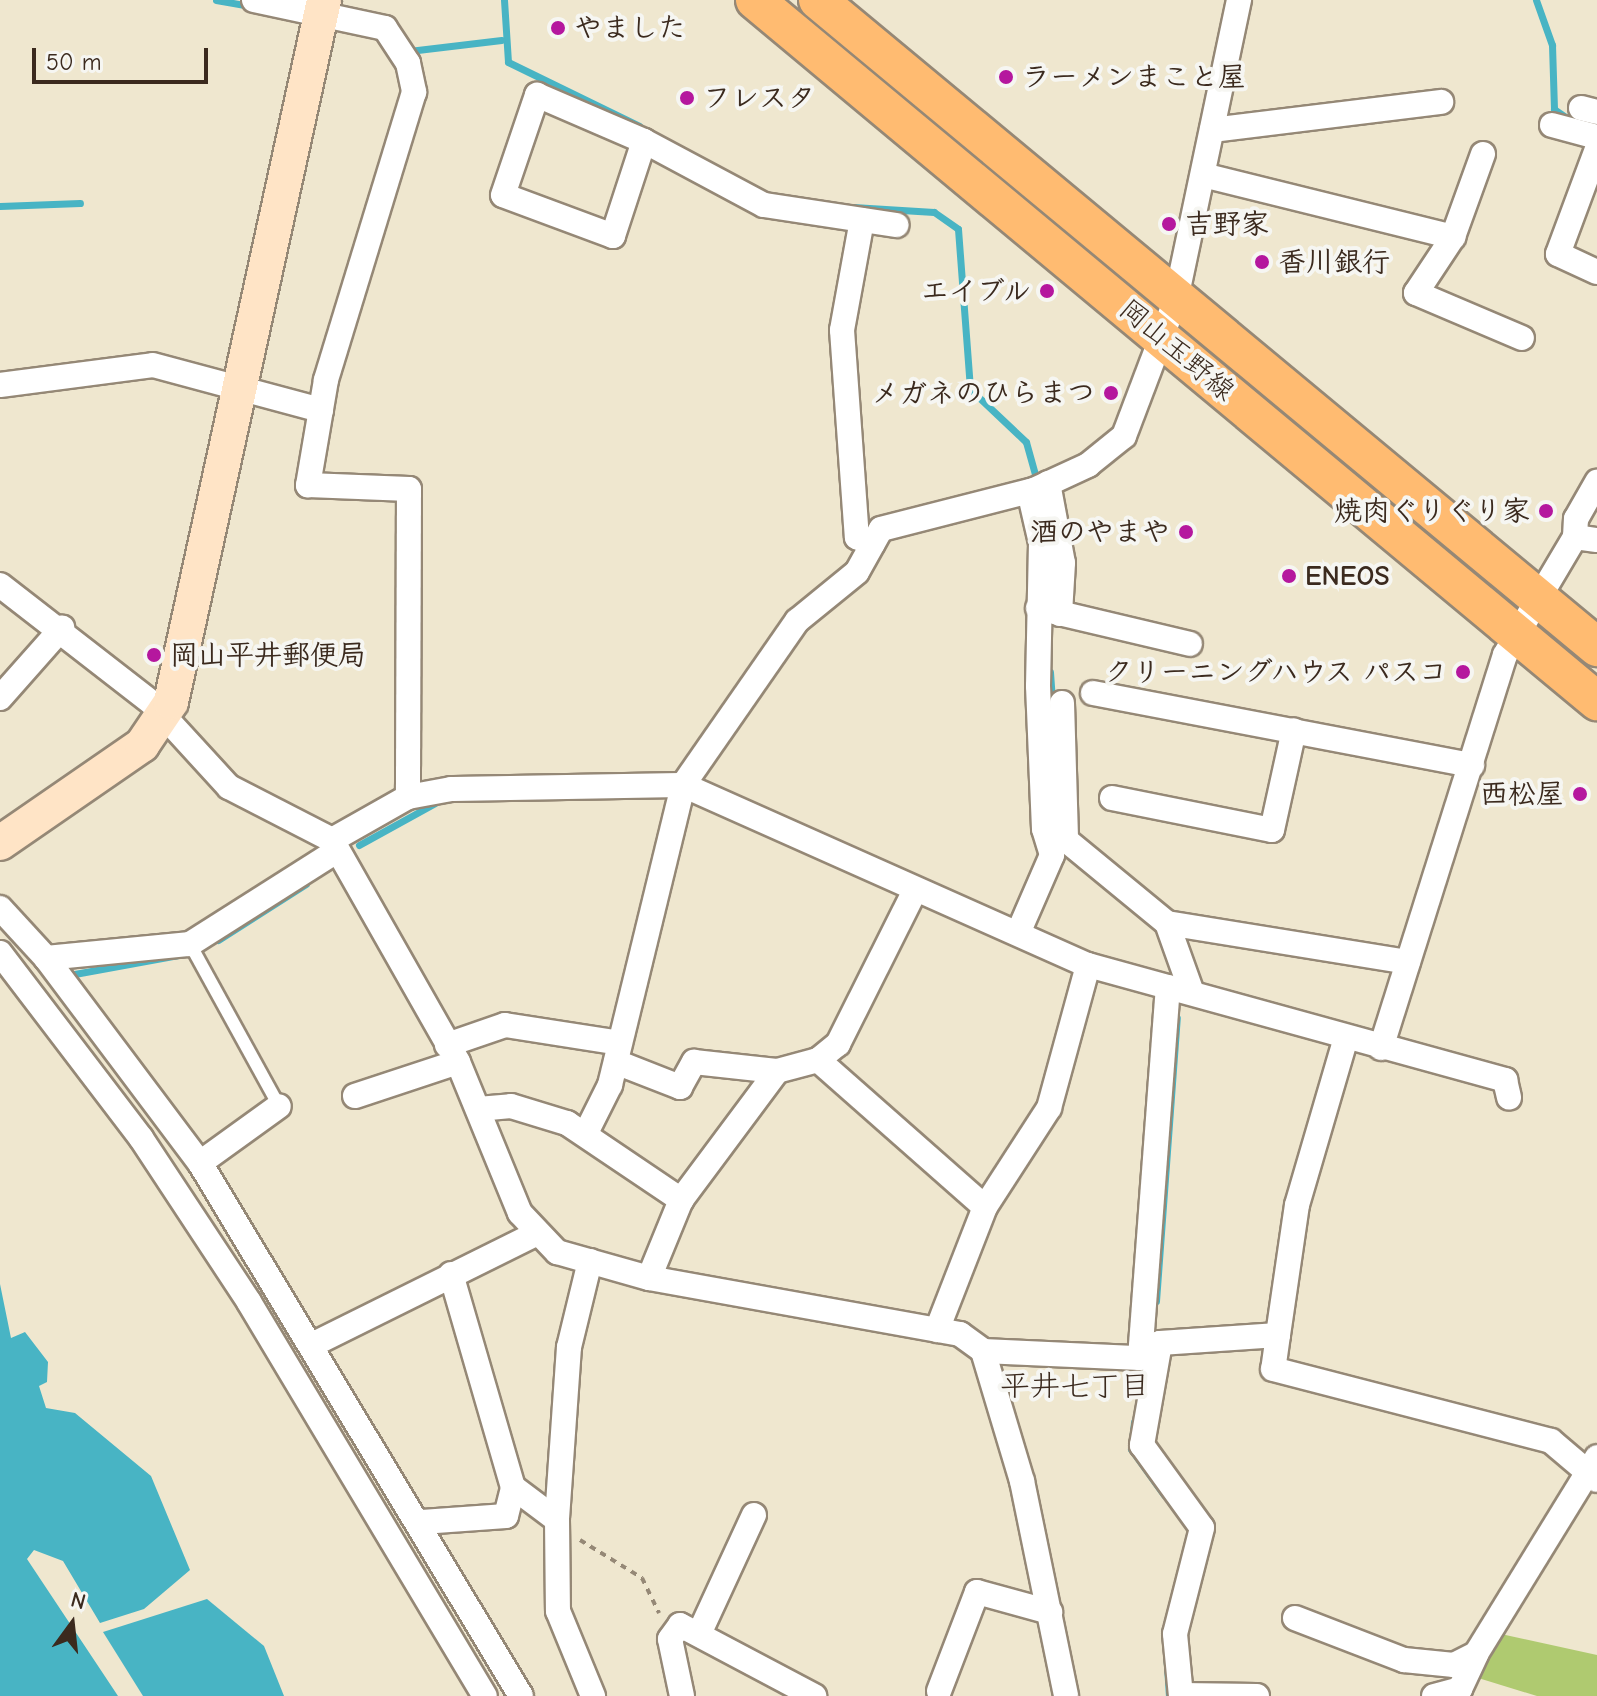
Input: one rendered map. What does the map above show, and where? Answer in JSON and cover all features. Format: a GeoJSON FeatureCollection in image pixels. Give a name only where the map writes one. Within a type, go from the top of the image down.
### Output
{"type":"FeatureCollection","features":[{"type":"Feature","properties":{"kind":"main road","name":"岡山玉野線"},"geometry":{"type":"LineString","coordinates":[[755,0],[1597,701]]}},
{"type":"Feature","properties":{"kind":"main road","name":"岡山玉野線"},"geometry":{"type":"LineString","coordinates":[[818,0],[1597,647]]}},
{"type":"Feature","properties":{"kind":"street"},"geometry":{"type":"LineString","coordinates":[[254,0],[323,6],[385,28],[408,63],[414,92],[321,410],[308,485],[409,489],[408,797]]}},
{"type":"Feature","properties":{"kind":"street"},"geometry":{"type":"LineString","coordinates":[[586,1133],[618,1052],[683,785],[797,621],[857,572],[881,529],[1038,487],[1088,465],[1124,436],[1176,299],[1239,0]]}},
{"type":"Feature","properties":{"kind":"street"},"geometry":{"type":"LineString","coordinates":[[0,843],[142,745],[164,719],[240,390],[323,6]]}},
{"type":"Feature","properties":{"kind":"street"},"geometry":{"type":"LineString","coordinates":[[644,141],[613,236],[503,195],[537,95],[644,141],[764,205],[897,225]]}},
{"type":"Feature","properties":{"kind":"street"},"geometry":{"type":"LineString","coordinates":[[1212,130],[1441,102]]}},
{"type":"Feature","properties":{"kind":"street"},"geometry":{"type":"LineString","coordinates":[[1552,125],[1597,137]]}},
{"type":"Feature","properties":{"kind":"street"},"geometry":{"type":"LineString","coordinates":[[1597,149],[1558,254],[1597,272]]}},
{"type":"Feature","properties":{"kind":"street"},"geometry":{"type":"LineString","coordinates":[[1483,154],[1453,237],[1416,293],[1522,338]]}},
{"type":"Feature","properties":{"kind":"street"},"geometry":{"type":"LineString","coordinates":[[1203,175],[1453,237]]}},
{"type":"Feature","properties":{"kind":"street"},"geometry":{"type":"LineString","coordinates":[[862,220],[842,330],[857,537],[873,544]]}},
{"type":"Feature","properties":{"kind":"street"},"geometry":{"type":"LineString","coordinates":[[0,385],[153,365],[321,410]]}},
{"type":"Feature","properties":{"kind":"street"},"geometry":{"type":"LineString","coordinates":[[1381,1048],[1505,655],[1539,599],[1586,538],[1576,519],[1597,482]]}},
{"type":"Feature","properties":{"kind":"street"},"geometry":{"type":"LineString","coordinates":[[1038,487],[1049,611],[1055,749],[1066,840],[1167,923],[1408,962]]}},
{"type":"Feature","properties":{"kind":"street"},"geometry":{"type":"LineString","coordinates":[[0,585],[62,628],[164,719],[229,787],[334,846],[453,1054],[534,1235],[590,1261],[649,1278],[937,1330],[983,1351],[1140,1358],[1160,1343],[1278,1335]]}},
{"type":"Feature","properties":{"kind":"street"},"geometry":{"type":"LineString","coordinates":[[1049,611],[1190,644]]}},
{"type":"Feature","properties":{"kind":"street"},"geometry":{"type":"LineString","coordinates":[[0,698],[62,628]]}},
{"type":"Feature","properties":{"kind":"street"},"geometry":{"type":"LineString","coordinates":[[1093,693],[1472,765]]}},
{"type":"Feature","properties":{"kind":"street"},"geometry":{"type":"LineString","coordinates":[[1019,931],[1052,855],[1044,829],[1062,703]]}},
{"type":"Feature","properties":{"kind":"street"},"geometry":{"type":"LineString","coordinates":[[1112,798],[1272,830],[1294,730]]}},
{"type":"Feature","properties":{"kind":"street"},"geometry":{"type":"LineString","coordinates":[[46,958],[193,949],[334,846],[408,797],[539,784],[683,785],[914,892],[1019,931],[1088,965],[1505,1080],[1509,1098]]}},
{"type":"Feature","properties":{"kind":"street"},"geometry":{"type":"LineString","coordinates":[[355,1096],[453,1054],[505,1025],[618,1052],[680,1087],[694,1062],[777,1071],[818,1060],[838,1044],[914,892]]}},
{"type":"Feature","properties":{"kind":"street"},"geometry":{"type":"LineString","coordinates":[[0,908],[46,958],[200,1163],[422,1522],[521,1696]]}},
{"type":"Feature","properties":{"kind":"street"},"geometry":{"type":"LineString","coordinates":[[1167,923],[1192,993]]}},
{"type":"Feature","properties":{"kind":"street"},"geometry":{"type":"LineString","coordinates":[[0,953],[141,1138],[249,1302],[485,1696]]}},
{"type":"Feature","properties":{"kind":"street"},"geometry":{"type":"LineString","coordinates":[[937,1330],[985,1207],[1049,1108],[1088,965]]}},
{"type":"Feature","properties":{"kind":"street"},"geometry":{"type":"LineString","coordinates":[[1140,1358],[1168,987]]}},
{"type":"Feature","properties":{"kind":"street"},"geometry":{"type":"LineString","coordinates":[[1346,1037],[1297,1205],[1273,1369],[1551,1441],[1594,1470],[1476,1654],[1460,1689],[1434,1696]]}},
{"type":"Feature","properties":{"kind":"street"},"geometry":{"type":"LineString","coordinates":[[818,1060],[985,1207]]}},
{"type":"Feature","properties":{"kind":"street"},"geometry":{"type":"LineString","coordinates":[[649,1278],[681,1200],[777,1071]]}},
{"type":"Feature","properties":{"kind":"street"},"geometry":{"type":"LineString","coordinates":[[200,1163],[279,1106]]}},
{"type":"Feature","properties":{"kind":"street"},"geometry":{"type":"LineString","coordinates":[[478,1109],[537,1110],[586,1133],[681,1200]]}},
{"type":"Feature","properties":{"kind":"street"},"geometry":{"type":"LineString","coordinates":[[312,1340],[534,1235]]}},
{"type":"Feature","properties":{"kind":"street"},"geometry":{"type":"LineString","coordinates":[[590,1261],[569,1347],[557,1524],[558,1611],[593,1696]]}},
{"type":"Feature","properties":{"kind":"street"},"geometry":{"type":"LineString","coordinates":[[422,1522],[506,1516],[513,1487],[451,1274]]}},
{"type":"Feature","properties":{"kind":"street"},"geometry":{"type":"LineString","coordinates":[[249,1302],[259,1297],[312,1340]]}},
{"type":"Feature","properties":{"kind":"street"},"geometry":{"type":"LineString","coordinates":[[1160,1343],[1142,1445],[1202,1528],[1175,1634],[1181,1696],[1257,1696]]}},
{"type":"Feature","properties":{"kind":"street"},"geometry":{"type":"LineString","coordinates":[[983,1351],[1050,1612],[1066,1696]]}},
{"type":"Feature","properties":{"kind":"street"},"geometry":{"type":"LineString","coordinates":[[513,1487],[557,1524]]}},
{"type":"Feature","properties":{"kind":"street"},"geometry":{"type":"LineString","coordinates":[[682,1696],[670,1639],[688,1632],[754,1515]]}},
{"type":"Feature","properties":{"kind":"street"},"geometry":{"type":"LineString","coordinates":[[939,1691],[977,1592],[1050,1612]]}},
{"type":"Feature","properties":{"kind":"street"},"geometry":{"type":"LineString","coordinates":[[1295,1618],[1404,1660],[1454,1665],[1476,1654]]}},
{"type":"Feature","properties":{"kind":"street"},"geometry":{"type":"LineString","coordinates":[[688,1632],[814,1696]]}},
{"type":"Feature","properties":{"kind":"lane"},"geometry":{"type":"LineString","coordinates":[[193,949],[279,1106]]}},
{"type":"Feature","properties":{"kind":"path"},"geometry":{"type":"LineString","coordinates":[[557,1524],[642,1578],[656,1610],[688,1632]]}},
{"type":"Feature","properties":{"kind":"green space"},"geometry":{"type":"Polygon","coordinates":[[[1501,1634],[1597,1655],[1597,1696],[1537,1696],[1475,1677],[1501,1634]]]}},
{"type":"Feature","properties":{"kind":"water"},"geometry":{"type":"Polygon","coordinates":[[[0,1284],[11,1338],[25,1332],[48,1362],[47,1382],[39,1386],[46,1408],[75,1413],[151,1476],[190,1570],[144,1609],[100,1623],[63,1561],[34,1550],[27,1559],[118,1696],[0,1696],[0,1284]]]}},
{"type":"Feature","properties":{"kind":"water"},"geometry":{"type":"Polygon","coordinates":[[[207,1599],[264,1646],[284,1696],[143,1696],[103,1632],[207,1599]]]}},
{"type":"Feature","properties":{"kind":"waterway"},"geometry":{"type":"LineString","coordinates":[[216,0],[250,6]]}},
{"type":"Feature","properties":{"kind":"waterway"},"geometry":{"type":"LineString","coordinates":[[504,0],[508,62],[639,126]]}},
{"type":"Feature","properties":{"kind":"waterway"},"geometry":{"type":"LineString","coordinates":[[1536,0],[1552,45],[1554,109],[1567,118]]}},
{"type":"Feature","properties":{"kind":"waterway"},"geometry":{"type":"LineString","coordinates":[[409,51],[501,40]]}},
{"type":"Feature","properties":{"kind":"waterway"},"geometry":{"type":"LineString","coordinates":[[0,206],[80,203]]}},
{"type":"Feature","properties":{"kind":"waterway"},"geometry":{"type":"LineString","coordinates":[[853,207],[934,212],[958,229],[970,389],[1026,442],[1038,485]]}},
{"type":"Feature","properties":{"kind":"waterway"},"geometry":{"type":"LineString","coordinates":[[1050,672],[1052,703]]}},
{"type":"Feature","properties":{"kind":"waterway"},"geometry":{"type":"LineString","coordinates":[[359,845],[435,803]]}},
{"type":"Feature","properties":{"kind":"waterway"},"geometry":{"type":"LineString","coordinates":[[218,940],[306,884]]}},
{"type":"Feature","properties":{"kind":"waterway"},"geometry":{"type":"LineString","coordinates":[[69,975],[185,954]]}},
{"type":"Feature","properties":{"kind":"waterway"},"geometry":{"type":"LineString","coordinates":[[1156,1301],[1177,1018]]}},
{"type":"Feature","properties":{"kind":"waterway"},"geometry":{"type":"LineString","coordinates":[[1134,1422],[1131,1449],[1164,1495]]}},
{"type":"Feature","properties":{"kind":"waterway"},"geometry":{"type":"LineString","coordinates":[[1165,1636],[1169,1696]]}},
{"type":"Feature","properties":{"kind":"place","name":"やました"},"geometry":{"type":"Point","coordinates":[558,28]}},
{"type":"Feature","properties":{"kind":"place","name":"ラーメンまこと屋"},"geometry":{"type":"Point","coordinates":[1006,77]}},
{"type":"Feature","properties":{"kind":"place","name":"フレスタ"},"geometry":{"type":"Point","coordinates":[687,98]}},
{"type":"Feature","properties":{"kind":"place","name":"吉野家"},"geometry":{"type":"Point","coordinates":[1169,224]}},
{"type":"Feature","properties":{"kind":"place","name":"香川銀行"},"geometry":{"type":"Point","coordinates":[1262,262]}},
{"type":"Feature","properties":{"kind":"place","name":"エイブル"},"geometry":{"type":"Point","coordinates":[1047,291]}},
{"type":"Feature","properties":{"kind":"place","name":"メガネのひらまつ"},"geometry":{"type":"Point","coordinates":[1111,393]}},
{"type":"Feature","properties":{"kind":"place","name":"焼肉ぐりぐり家"},"geometry":{"type":"Point","coordinates":[1546,511]}},
{"type":"Feature","properties":{"kind":"place","name":"酒のやまや"},"geometry":{"type":"Point","coordinates":[1186,532]}},
{"type":"Feature","properties":{"kind":"place","name":"ENEOS"},"geometry":{"type":"Point","coordinates":[1289,576]}},
{"type":"Feature","properties":{"kind":"place","name":"岡山平井郵便局"},"geometry":{"type":"Point","coordinates":[154,655]}},
{"type":"Feature","properties":{"kind":"place","name":"クリーニングハウス パスコ"},"geometry":{"type":"Point","coordinates":[1463,672]}},
{"type":"Feature","properties":{"kind":"place","name":"西松屋"},"geometry":{"type":"Point","coordinates":[1580,794]}},
{"type":"Feature","properties":{"kind":"district","name":"平井七丁目"},"geometry":{"type":"Point","coordinates":[1075,1387]}}]}
